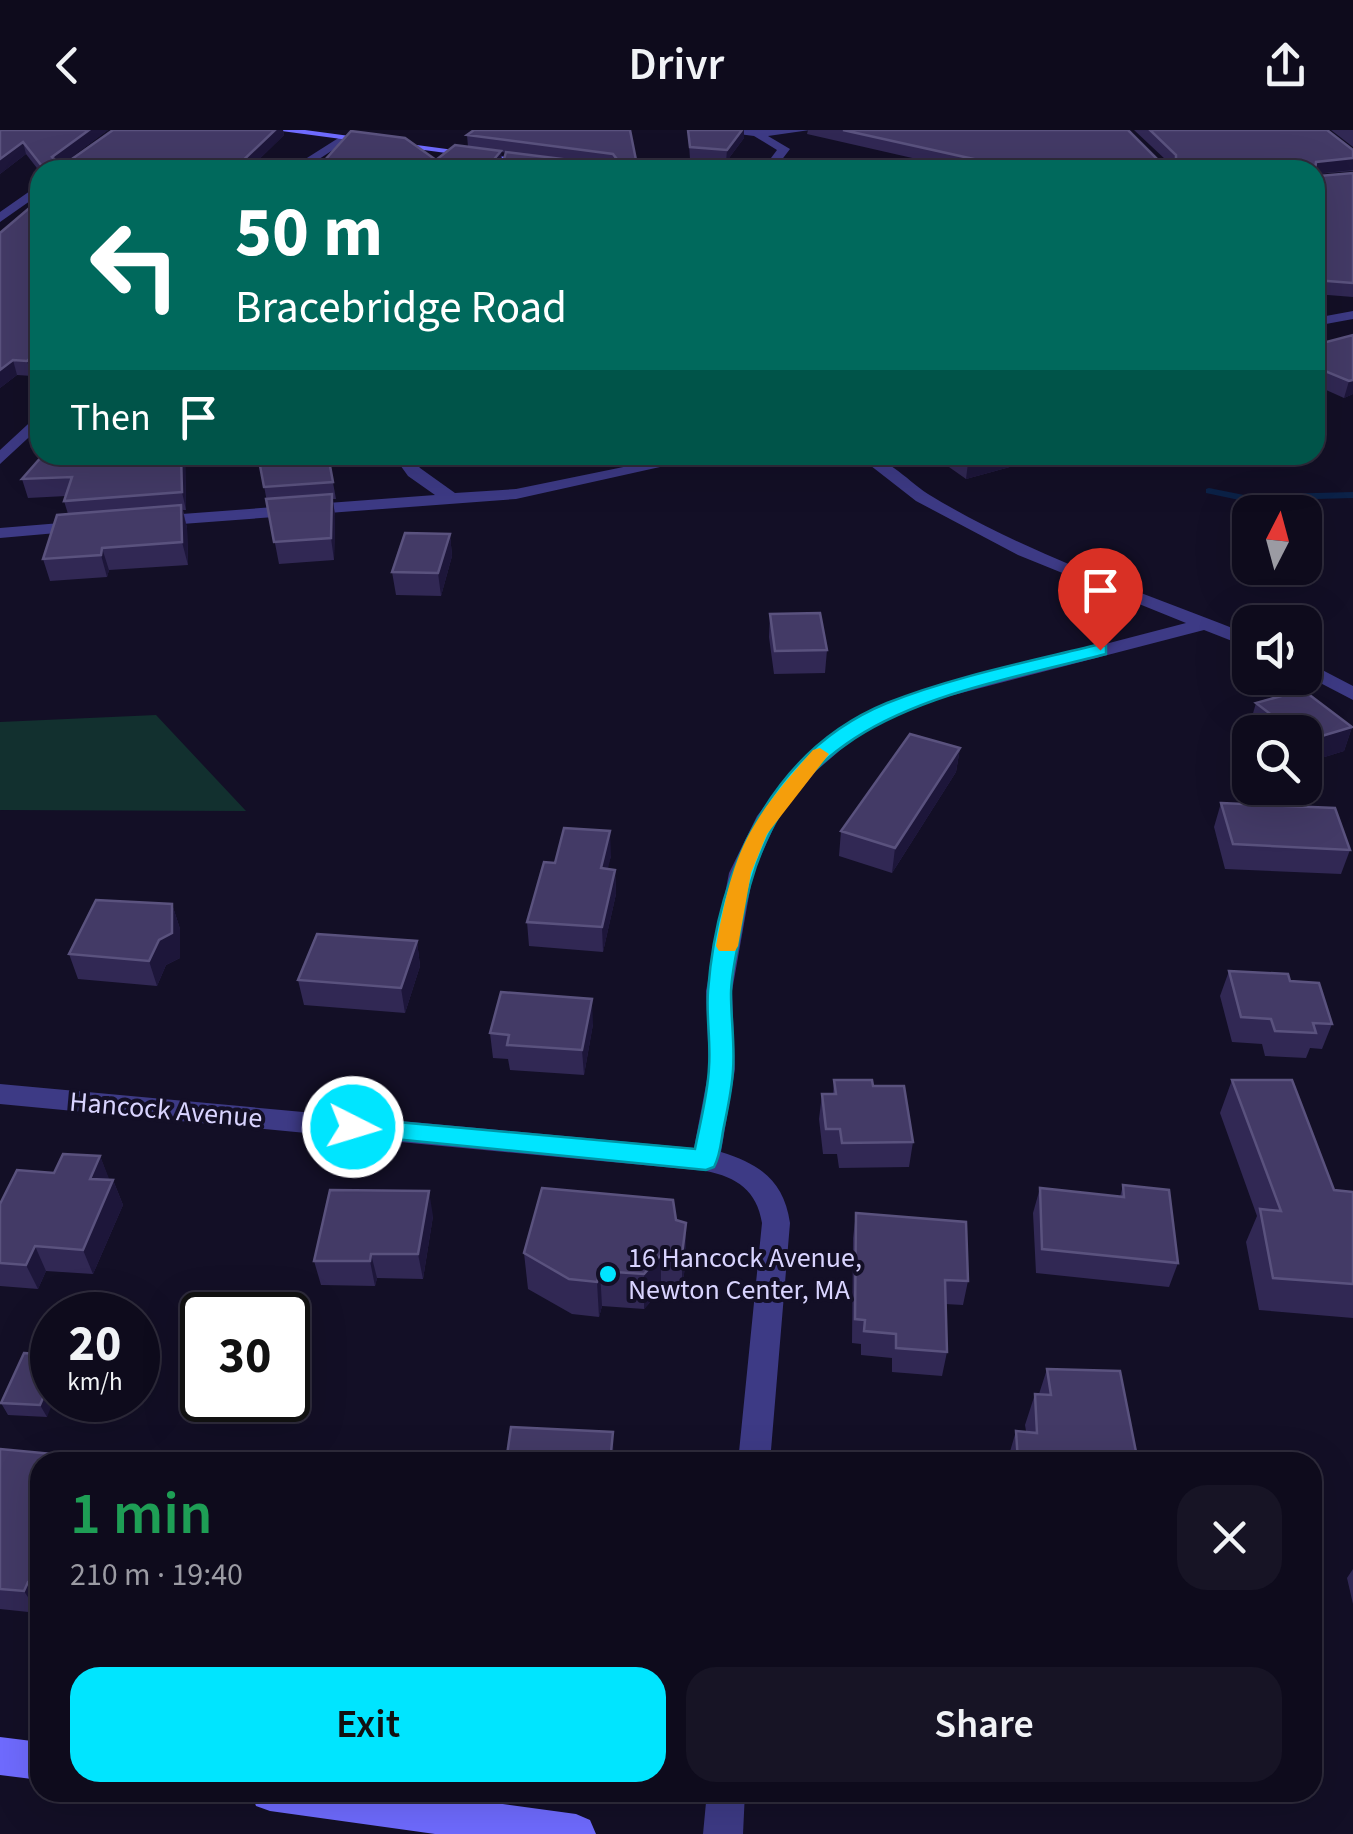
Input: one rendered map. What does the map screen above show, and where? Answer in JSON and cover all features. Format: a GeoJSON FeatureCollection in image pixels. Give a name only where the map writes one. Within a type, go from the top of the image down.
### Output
{"type":"FeatureCollection","features":[{"type":"Feature","properties":{"kind":"street"},"geometry":{"type":"LineString","coordinates":[[280,130],[499,160]]}},
{"type":"Feature","properties":{"kind":"street"},"geometry":{"type":"LineString","coordinates":[[712,130],[809,133]]}},
{"type":"Feature","properties":{"kind":"street"},"geometry":{"type":"LineString","coordinates":[[756,133],[784,149]]}},
{"type":"Feature","properties":{"kind":"street"},"geometry":{"type":"LineString","coordinates":[[776,160],[784,149],[809,133]]}},
{"type":"Feature","properties":{"kind":"street"},"geometry":{"type":"LineString","coordinates":[[310,160],[344,139]]}},
{"type":"Feature","properties":{"kind":"street"},"geometry":{"type":"LineString","coordinates":[[0,218],[30,196]]}},
{"type":"Feature","properties":{"kind":"street"},"geometry":{"type":"LineString","coordinates":[[1325,320],[1353,315]]}},
{"type":"Feature","properties":{"kind":"street"},"geometry":{"type":"LineString","coordinates":[[0,459],[30,428]]}},
{"type":"Feature","properties":{"kind":"street"},"geometry":{"type":"LineString","coordinates":[[409,465],[453,500]]}},
{"type":"Feature","properties":{"kind":"street"},"geometry":{"type":"LineString","coordinates":[[142,522],[453,500],[574,485],[662,465]]}},
{"type":"Feature","properties":{"kind":"street"},"geometry":{"type":"LineString","coordinates":[[879,465],[922,497],[1024,550],[1232,635]]}},
{"type":"Feature","properties":{"kind":"street"},"geometry":{"type":"LineString","coordinates":[[0,533],[103,525]]}},
{"type":"Feature","properties":{"kind":"street"},"geometry":{"type":"LineString","coordinates":[[706,1160],[722,1070],[720,991],[740,873],[756,834],[801,774],[852,730],[912,700],[1206,624]]}},
{"type":"Feature","properties":{"kind":"street"},"geometry":{"type":"LineString","coordinates":[[1322,677],[1353,694]]}},
{"type":"Feature","properties":{"kind":"street","name":"Hancock Avenue"},"geometry":{"type":"LineString","coordinates":[[0,1094],[706,1160],[746,1171],[766,1190],[775,1211],[755,1452]]}},
{"type":"Feature","properties":{"kind":"street"},"geometry":{"type":"LineString","coordinates":[[0,1756],[30,1760]]}},
{"type":"Feature","properties":{"kind":"street"},"geometry":{"type":"LineString","coordinates":[[343,1802],[576,1834]]}},
{"type":"Feature","properties":{"kind":"street"},"geometry":{"type":"LineString","coordinates":[[723,1834],[725,1802]]}},
{"type":"Feature","properties":{"kind":"green space"},"geometry":{"type":"Polygon","coordinates":[[[156,715],[246,811],[0,810],[0,722],[156,715]]]}},
{"type":"Feature","properties":{"kind":"building"},"geometry":{"type":"Polygon","coordinates":[[[0,130],[89,130],[52,157],[55,160],[37,160],[23,142],[0,159],[0,130]]]}},
{"type":"Feature","properties":{"kind":"building"},"geometry":{"type":"Polygon","coordinates":[[[113,130],[275,130],[244,160],[70,160],[113,130]]]}},
{"type":"Feature","properties":{"kind":"building"},"geometry":{"type":"Polygon","coordinates":[[[474,130],[630,130],[636,160],[614,160],[613,154],[467,135],[474,130]]]}},
{"type":"Feature","properties":{"kind":"building"},"geometry":{"type":"Polygon","coordinates":[[[688,130],[742,130],[727,150],[690,147],[688,130]]]}},
{"type":"Feature","properties":{"kind":"building"},"geometry":{"type":"Polygon","coordinates":[[[843,130],[1128,130],[1158,160],[978,160],[843,130]]]}},
{"type":"Feature","properties":{"kind":"building"},"geometry":{"type":"Polygon","coordinates":[[[1150,130],[1327,130],[1353,150],[1353,158],[1176,160],[1176,155],[1150,130]]]}},
{"type":"Feature","properties":{"kind":"building"},"geometry":{"type":"Polygon","coordinates":[[[351,131],[405,138],[436,160],[325,160],[351,131]]]}},
{"type":"Feature","properties":{"kind":"building"},"geometry":{"type":"Polygon","coordinates":[[[455,145],[501,151],[493,160],[436,160],[455,145]]]}},
{"type":"Feature","properties":{"kind":"building"},"geometry":{"type":"Polygon","coordinates":[[[506,152],[570,160],[504,160],[506,152]]]}},
{"type":"Feature","properties":{"kind":"building"},"geometry":{"type":"Polygon","coordinates":[[[1353,173],[1353,283],[1325,281],[1325,175],[1353,173]]]}},
{"type":"Feature","properties":{"kind":"building"},"geometry":{"type":"Polygon","coordinates":[[[30,208],[30,358],[13,360],[0,370],[0,233],[30,208]]]}},
{"type":"Feature","properties":{"kind":"building"},"geometry":{"type":"Polygon","coordinates":[[[1353,335],[1353,380],[1325,371],[1325,342],[1353,335]]]}},
{"type":"Feature","properties":{"kind":"building"},"geometry":{"type":"Polygon","coordinates":[[[34,465],[181,465],[182,492],[64,501],[72,477],[22,479],[34,465]]]}},
{"type":"Feature","properties":{"kind":"building"},"geometry":{"type":"Polygon","coordinates":[[[260,465],[330,465],[333,482],[264,487],[260,465]]]}},
{"type":"Feature","properties":{"kind":"building"},"geometry":{"type":"Polygon","coordinates":[[[332,494],[331,538],[274,542],[266,499],[332,494]]]}},
{"type":"Feature","properties":{"kind":"building"},"geometry":{"type":"Polygon","coordinates":[[[181,505],[182,542],[102,548],[101,555],[43,559],[57,515],[181,505]]]}},
{"type":"Feature","properties":{"kind":"building"},"geometry":{"type":"Polygon","coordinates":[[[405,533],[450,534],[438,573],[392,572],[405,533]]]}},
{"type":"Feature","properties":{"kind":"building"},"geometry":{"type":"Polygon","coordinates":[[[820,613],[827,650],[775,651],[770,614],[820,613]]]}},
{"type":"Feature","properties":{"kind":"building"},"geometry":{"type":"Polygon","coordinates":[[[1285,695],[1310,695],[1352,727],[1322,736],[1322,715],[1272,715],[1256,703],[1285,695]]]}},
{"type":"Feature","properties":{"kind":"building"},"geometry":{"type":"Polygon","coordinates":[[[910,734],[960,748],[895,848],[841,831],[910,734]]]}},
{"type":"Feature","properties":{"kind":"building"},"geometry":{"type":"Polygon","coordinates":[[[1221,803],[1335,808],[1350,850],[1233,844],[1221,803]]]}},
{"type":"Feature","properties":{"kind":"building"},"geometry":{"type":"Polygon","coordinates":[[[564,828],[610,831],[601,868],[615,870],[602,927],[527,922],[544,862],[555,863],[564,828]]]}},
{"type":"Feature","properties":{"kind":"building"},"geometry":{"type":"Polygon","coordinates":[[[96,900],[172,904],[172,933],[159,940],[149,961],[69,954],[96,900]]]}},
{"type":"Feature","properties":{"kind":"building"},"geometry":{"type":"Polygon","coordinates":[[[317,934],[417,941],[401,988],[298,980],[317,934]]]}},
{"type":"Feature","properties":{"kind":"building"},"geometry":{"type":"Polygon","coordinates":[[[1229,971],[1288,974],[1290,981],[1319,983],[1332,1024],[1313,1023],[1316,1033],[1275,1031],[1271,1019],[1241,1017],[1229,971]]]}},
{"type":"Feature","properties":{"kind":"building"},"geometry":{"type":"Polygon","coordinates":[[[501,992],[592,999],[582,1050],[507,1045],[509,1035],[490,1033],[501,992]]]}},
{"type":"Feature","properties":{"kind":"building"},"geometry":{"type":"Polygon","coordinates":[[[834,1080],[872,1080],[873,1086],[904,1086],[913,1142],[842,1143],[840,1129],[826,1129],[822,1094],[836,1094],[834,1080]]]}},
{"type":"Feature","properties":{"kind":"building"},"geometry":{"type":"Polygon","coordinates":[[[1232,1080],[1292,1080],[1334,1190],[1353,1192],[1353,1284],[1273,1278],[1260,1209],[1281,1211],[1232,1080]]]}},
{"type":"Feature","properties":{"kind":"building"},"geometry":{"type":"Polygon","coordinates":[[[63,1154],[100,1156],[90,1179],[113,1180],[83,1250],[35,1246],[26,1265],[0,1263],[0,1204],[17,1170],[54,1173],[63,1154]]]}},
{"type":"Feature","properties":{"kind":"building"},"geometry":{"type":"Polygon","coordinates":[[[1123,1185],[1169,1190],[1178,1263],[1042,1249],[1040,1188],[1124,1197],[1123,1185]]]}},
{"type":"Feature","properties":{"kind":"building"},"geometry":{"type":"Polygon","coordinates":[[[542,1188],[673,1200],[676,1220],[686,1223],[682,1255],[661,1255],[644,1274],[600,1271],[597,1282],[569,1279],[524,1253],[542,1188]]]}},
{"type":"Feature","properties":{"kind":"building"},"geometry":{"type":"Polygon","coordinates":[[[330,1190],[429,1191],[418,1254],[371,1254],[370,1261],[314,1261],[330,1190]]]}},
{"type":"Feature","properties":{"kind":"building"},"geometry":{"type":"Polygon","coordinates":[[[856,1213],[966,1222],[968,1281],[945,1280],[947,1352],[896,1348],[896,1334],[864,1331],[865,1320],[855,1319],[856,1213]]]}},
{"type":"Feature","properties":{"kind":"building"},"geometry":{"type":"Polygon","coordinates":[[[24,1353],[30,1353],[30,1404],[1,1403],[24,1353]]]}},
{"type":"Feature","properties":{"kind":"building"},"geometry":{"type":"Polygon","coordinates":[[[1047,1369],[1120,1371],[1136,1452],[1017,1452],[1016,1431],[1037,1433],[1035,1394],[1051,1395],[1047,1369]]]}},
{"type":"Feature","properties":{"kind":"building"},"geometry":{"type":"Polygon","coordinates":[[[511,1427],[613,1432],[611,1452],[507,1452],[511,1427]]]}},
{"type":"Feature","properties":{"kind":"building"},"geometry":{"type":"Polygon","coordinates":[[[0,1449],[32,1452],[30,1582],[24,1591],[0,1589],[0,1449]]]}},
{"type":"Feature","properties":{"kind":"waterway"},"geometry":{"type":"LineString","coordinates":[[1209,491],[1244,498],[1353,495]]}},
{"type":"Feature","properties":{"kind":"slow traffic"},"geometry":{"type":"LineString","coordinates":[[727,946],[740,873],[756,834],[820,754]]}},
{"type":"Feature","properties":{"kind":"place","name":"16 Hancock Avenue, Newton Center, MA"},"geometry":{"type":"Point","coordinates":[608,1274]}},
{"type":"Feature","properties":{"kind":"route"},"geometry":{"type":"LineString","coordinates":[[353,1127],[706,1160],[722,1070],[720,991],[736,890],[756,834],[781,798],[821,753],[890,708],[1100,650]]}}]}
